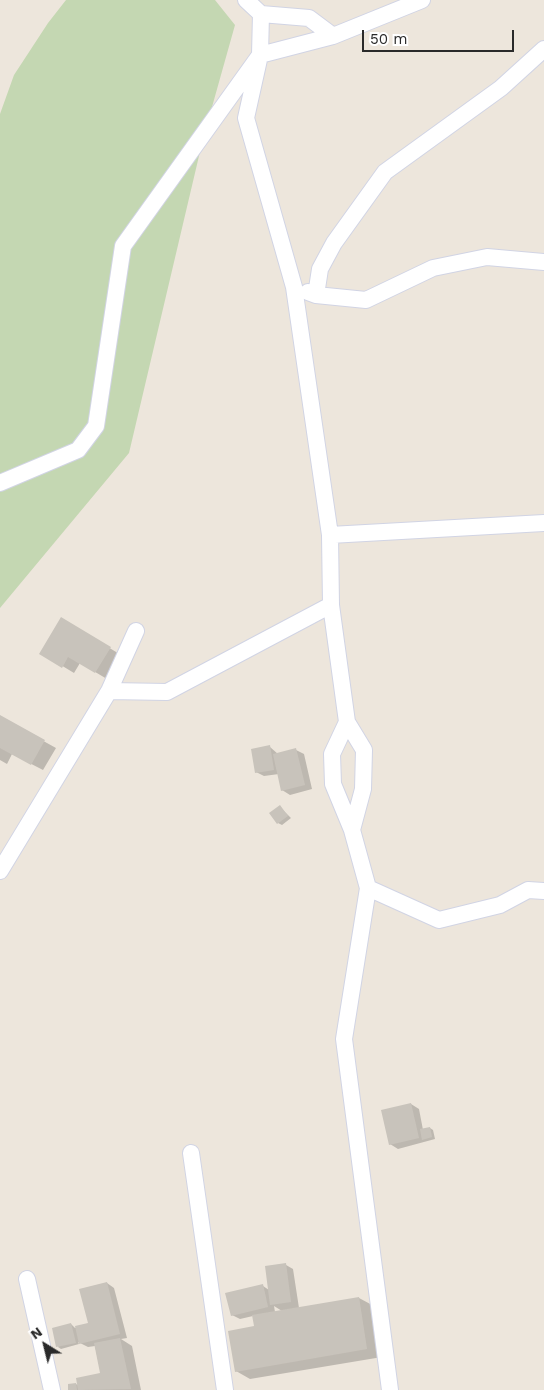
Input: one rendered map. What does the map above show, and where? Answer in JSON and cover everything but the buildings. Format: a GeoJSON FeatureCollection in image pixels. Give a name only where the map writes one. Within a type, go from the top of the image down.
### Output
{"type":"FeatureCollection","features":[{"type":"Feature","properties":{"kind":"street"},"geometry":{"type":"LineString","coordinates":[[246,0],[261,14],[309,18],[333,36]]}},
{"type":"Feature","properties":{"kind":"street"},"geometry":{"type":"LineString","coordinates":[[0,483],[78,450],[96,426],[123,246],[260,56],[333,36],[422,0]]}},
{"type":"Feature","properties":{"kind":"street"},"geometry":{"type":"LineString","coordinates":[[261,14],[260,56],[246,118],[294,287],[330,535],[331,606],[347,722],[364,750],[363,789],[352,830]]}},
{"type":"Feature","properties":{"kind":"street"},"geometry":{"type":"LineString","coordinates":[[316,295],[320,269],[334,244],[385,172],[501,88],[544,49]]}},
{"type":"Feature","properties":{"kind":"street"},"geometry":{"type":"LineString","coordinates":[[294,287],[316,295],[366,300],[433,268],[487,257],[544,262]]}},
{"type":"Feature","properties":{"kind":"street"},"geometry":{"type":"LineString","coordinates":[[330,535],[544,523]]}},
{"type":"Feature","properties":{"kind":"street"},"geometry":{"type":"LineString","coordinates":[[109,691],[167,692],[331,606]]}},
{"type":"Feature","properties":{"kind":"street"},"geometry":{"type":"LineString","coordinates":[[0,871],[109,691],[136,631]]}},
{"type":"Feature","properties":{"kind":"street"},"geometry":{"type":"LineString","coordinates":[[347,722],[332,754],[333,784],[352,830],[368,888],[344,1039],[390,1390]]}},
{"type":"Feature","properties":{"kind":"street"},"geometry":{"type":"LineString","coordinates":[[368,888],[439,920],[500,904],[528,890],[544,891]]}},
{"type":"Feature","properties":{"kind":"street"},"geometry":{"type":"LineString","coordinates":[[191,1153],[225,1390]]}},
{"type":"Feature","properties":{"kind":"street"},"geometry":{"type":"LineString","coordinates":[[27,1279],[52,1390]]}},
{"type":"Feature","properties":{"kind":"green space"},"geometry":{"type":"Polygon","coordinates":[[[66,0],[215,0],[235,25],[203,139],[129,453],[0,608],[0,114],[14,75],[48,23],[66,0]]]}}]}
